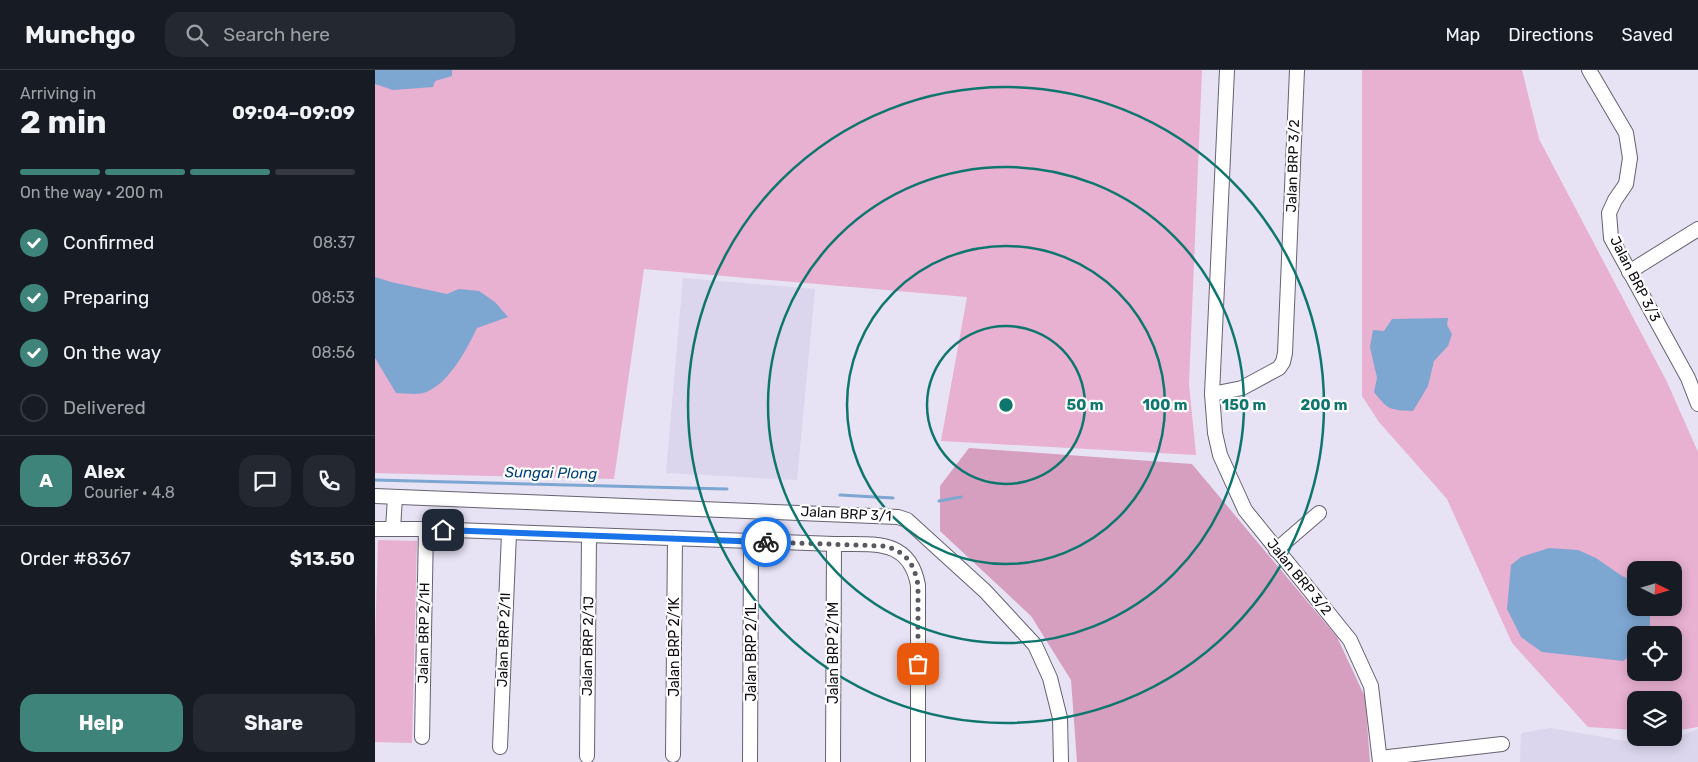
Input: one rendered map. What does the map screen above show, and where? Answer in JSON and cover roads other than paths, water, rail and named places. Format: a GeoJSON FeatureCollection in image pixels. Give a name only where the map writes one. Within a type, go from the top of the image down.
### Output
{"type":"FeatureCollection","features":[{"type":"Feature","properties":{"kind":"street","name":"Jalan BRP 3/2"},"geometry":{"type":"LineString","coordinates":[[1227,70],[1212,394],[1215,432],[1220,455],[1245,510],[1350,640],[1371,686],[1380,760]]}},
{"type":"Feature","properties":{"kind":"street","name":"Jalan BRP 3/2"},"geometry":{"type":"LineString","coordinates":[[1212,394],[1242,388],[1279,368],[1283,362],[1285,354],[1297,70]]}},
{"type":"Feature","properties":{"kind":"street","name":"Jalan BRP 3/3"},"geometry":{"type":"LineString","coordinates":[[1589,70],[1626,133],[1630,158],[1626,184],[1609,213],[1611,238],[1629,272],[1693,376],[1698,404]]}},
{"type":"Feature","properties":{"kind":"street"},"geometry":{"type":"LineString","coordinates":[[1629,272],[1698,229]]}},
{"type":"Feature","properties":{"kind":"street","name":"Jalan BRP 3/1"},"geometry":{"type":"LineString","coordinates":[[375,496],[802,512],[897,517],[907,520],[985,591],[1035,646],[1050,678],[1059,718],[1061,762]]}},
{"type":"Feature","properties":{"kind":"street"},"geometry":{"type":"LineString","coordinates":[[393,528],[395,497]]}},
{"type":"Feature","properties":{"kind":"street"},"geometry":{"type":"LineString","coordinates":[[1276,550],[1319,513]]}},
{"type":"Feature","properties":{"kind":"street"},"geometry":{"type":"LineString","coordinates":[[375,529],[426,529],[833,544],[885,546],[896,549],[912,564],[918,585],[917,762]]}},
{"type":"Feature","properties":{"kind":"street","name":"Jalan BRP 2/1H"},"geometry":{"type":"LineString","coordinates":[[422,737],[426,529]]}},
{"type":"Feature","properties":{"kind":"street","name":"Jalan BRP 2/1I"},"geometry":{"type":"LineString","coordinates":[[500,747],[509,533]]}},
{"type":"Feature","properties":{"kind":"street","name":"Jalan BRP 2/1J"},"geometry":{"type":"LineString","coordinates":[[587,756],[589,536]]}},
{"type":"Feature","properties":{"kind":"street","name":"Jalan BRP 2/1K"},"geometry":{"type":"LineString","coordinates":[[673,755],[675,538]]}},
{"type":"Feature","properties":{"kind":"street","name":"Jalan BRP 2/1L"},"geometry":{"type":"LineString","coordinates":[[750,762],[751,542]]}},
{"type":"Feature","properties":{"kind":"street","name":"Jalan BRP 2/1M"},"geometry":{"type":"LineString","coordinates":[[833,544],[833,762]]}},
{"type":"Feature","properties":{"kind":"street"},"geometry":{"type":"LineString","coordinates":[[1380,760],[1502,744]]}},
{"type":"Feature","properties":{"kind":"water"},"geometry":{"type":"Polygon","coordinates":[[[375,70],[452,70],[452,76],[435,81],[433,87],[393,90],[375,84],[375,70]]]}},
{"type":"Feature","properties":{"kind":"water"},"geometry":{"type":"Polygon","coordinates":[[[375,277],[447,294],[459,289],[479,291],[495,302],[508,317],[477,328],[455,366],[432,389],[420,394],[396,393],[375,358],[375,277]]]}},
{"type":"Feature","properties":{"kind":"water"},"geometry":{"type":"Polygon","coordinates":[[[1448,318],[1447,325],[1452,334],[1448,346],[1434,361],[1428,386],[1413,411],[1399,410],[1386,406],[1374,392],[1377,378],[1370,347],[1373,330],[1384,331],[1392,319],[1448,318]]]}},
{"type":"Feature","properties":{"kind":"water"},"geometry":{"type":"Polygon","coordinates":[[[1549,548],[1578,550],[1596,558],[1627,578],[1627,616],[1650,616],[1650,626],[1627,626],[1627,658],[1623,661],[1542,652],[1521,637],[1507,609],[1511,565],[1521,557],[1549,548]]]}},
{"type":"Feature","properties":{"kind":"waterway","name":"Sungai Plong"},"geometry":{"type":"LineString","coordinates":[[375,480],[727,489]]}},
{"type":"Feature","properties":{"kind":"waterway","name":"Sungai Plong"},"geometry":{"type":"LineString","coordinates":[[840,495],[893,498]]}},
{"type":"Feature","properties":{"kind":"waterway","name":"Sungai Plong"},"geometry":{"type":"LineString","coordinates":[[939,501],[961,497]]}}]}
